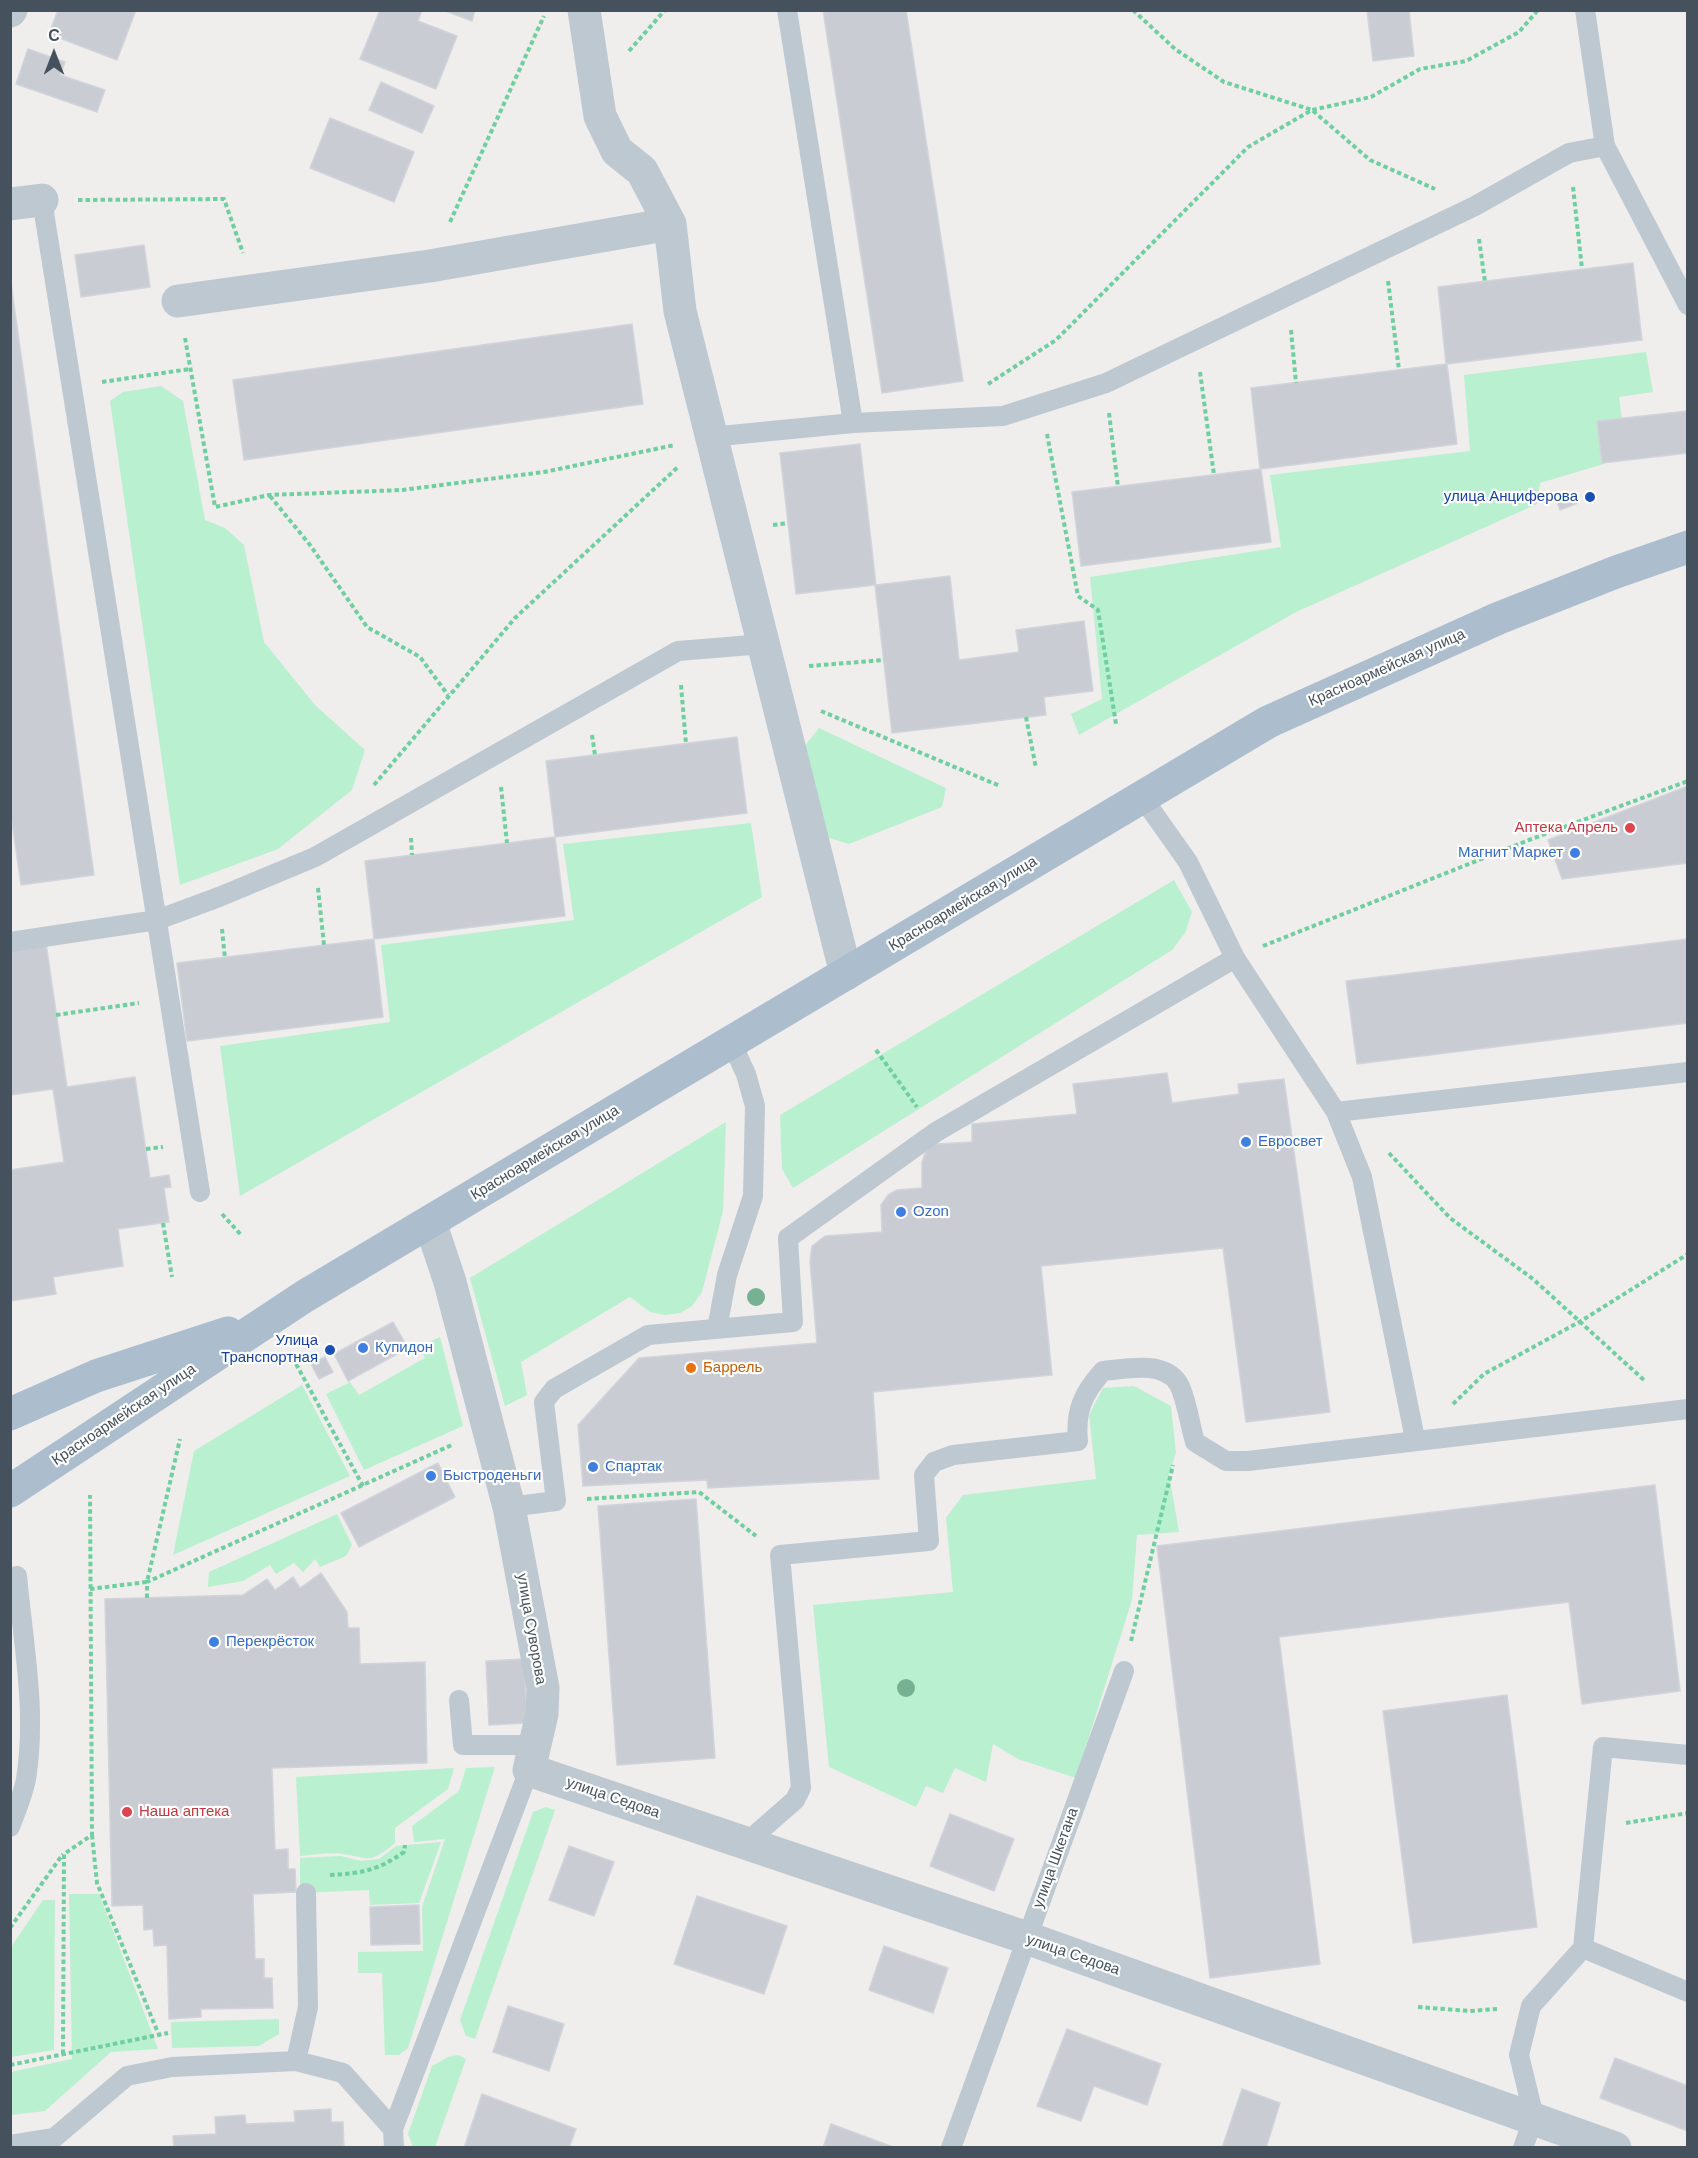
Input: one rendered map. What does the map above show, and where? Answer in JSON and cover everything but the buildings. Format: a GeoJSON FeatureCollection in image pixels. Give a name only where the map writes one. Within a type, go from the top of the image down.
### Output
{"type":"FeatureCollection","features":[{"type":"Feature","properties":{"kind":"main road","name":"Красноармейская улица"},"geometry":{"type":"LineString","coordinates":[[10,1491],[267,1320],[1268,722],[1499,618],[1616,572],[1688,547]]}},
{"type":"Feature","properties":{"kind":"main road","name":"Красноармейская улица"},"geometry":{"type":"LineString","coordinates":[[10,1414],[96,1376],[267,1320]]}},
{"type":"Feature","properties":{"kind":"street"},"geometry":{"type":"LineString","coordinates":[[584,10],[600,116],[617,151],[642,171],[670,224],[680,310],[846,974]]}},
{"type":"Feature","properties":{"kind":"street"},"geometry":{"type":"LineString","coordinates":[[178,301],[430,266],[670,224]]}},
{"type":"Feature","properties":{"kind":"street","name":"улица Суворова"},"geometry":{"type":"LineString","coordinates":[[430,1222],[450,1282],[509,1507],[543,1689],[533,1757]]}},
{"type":"Feature","properties":{"kind":"street","name":"улица Седова"},"geometry":{"type":"LineString","coordinates":[[533,1757],[746,1843],[1027,1938],[1534,2117],[1615,2148]]}},
{"type":"Feature","properties":{"kind":"lane"},"geometry":{"type":"LineString","coordinates":[[787,10],[853,423]]}},
{"type":"Feature","properties":{"kind":"lane"},"geometry":{"type":"LineString","coordinates":[[1585,10],[1605,146],[1688,305]]}},
{"type":"Feature","properties":{"kind":"lane"},"geometry":{"type":"LineString","coordinates":[[711,437],[853,423],[1003,416],[1042,404],[1106,383],[1475,206],[1569,153],[1605,146]]}},
{"type":"Feature","properties":{"kind":"lane"},"geometry":{"type":"LineString","coordinates":[[26,202],[72,387],[200,1192]]}},
{"type":"Feature","properties":{"kind":"lane"},"geometry":{"type":"LineString","coordinates":[[10,942],[157,920],[315,857],[678,651],[769,669]]}},
{"type":"Feature","properties":{"kind":"lane"},"geometry":{"type":"LineString","coordinates":[[1142,797],[1188,862],[1235,958],[1336,1112],[1362,1177],[1415,1439]]}},
{"type":"Feature","properties":{"kind":"lane"},"geometry":{"type":"LineString","coordinates":[[509,1507],[556,1501],[544,1402],[554,1389],[648,1335],[793,1322],[788,1238],[936,1132],[1235,958]]}},
{"type":"Feature","properties":{"kind":"lane"},"geometry":{"type":"LineString","coordinates":[[717,1329],[728,1275],[753,1196],[755,1106],[746,1074],[731,1042]]}},
{"type":"Feature","properties":{"kind":"lane"},"geometry":{"type":"LineString","coordinates":[[1336,1112],[1688,1072]]}},
{"type":"Feature","properties":{"kind":"lane"},"geometry":{"type":"LineString","coordinates":[[746,1843],[795,1800],[801,1788],[780,1555],[929,1541],[924,1475],[934,1462],[953,1455],[1078,1441],[1078,1410],[1088,1388],[1103,1371],[1147,1367],[1167,1374],[1178,1383],[1195,1442],[1226,1461],[1248,1461],[1415,1439],[1682,1410]]}},
{"type":"Feature","properties":{"kind":"lane"},"geometry":{"type":"LineString","coordinates":[[10,1827],[26,1780],[30,1712],[17,1576]]}},
{"type":"Feature","properties":{"kind":"lane","name":"улица Шкетана"},"geometry":{"type":"LineString","coordinates":[[951,2148],[1124,1671]]}},
{"type":"Feature","properties":{"kind":"lane"},"geometry":{"type":"LineString","coordinates":[[459,1700],[463,1745],[533,1757]]}},
{"type":"Feature","properties":{"kind":"lane"},"geometry":{"type":"LineString","coordinates":[[1523,2148],[1534,2117],[1519,2055],[1531,2006],[1583,1948],[1603,1747],[1688,1755]]}},
{"type":"Feature","properties":{"kind":"lane","name":"улица Суворова"},"geometry":{"type":"LineString","coordinates":[[394,2138],[533,1757]]}},
{"type":"Feature","properties":{"kind":"lane"},"geometry":{"type":"LineString","coordinates":[[296,2061],[308,2007],[306,1893]]}},
{"type":"Feature","properties":{"kind":"lane"},"geometry":{"type":"LineString","coordinates":[[1583,1948],[1688,1992]]}},
{"type":"Feature","properties":{"kind":"lane"},"geometry":{"type":"LineString","coordinates":[[10,2145],[54,2139],[127,2076],[172,2067],[296,2061],[344,2073],[394,2138]]}},
{"type":"Feature","properties":{"kind":"path"},"geometry":{"type":"LineString","coordinates":[[430,266],[547,10]]}},
{"type":"Feature","properties":{"kind":"path"},"geometry":{"type":"LineString","coordinates":[[1133,10],[1175,50],[1224,82],[1312,110],[1370,160],[1475,206],[1485,282]]}},
{"type":"Feature","properties":{"kind":"path"},"geometry":{"type":"LineString","coordinates":[[979,390],[1056,340],[1248,147],[1312,110],[1371,97],[1420,69],[1466,61],[1519,32],[1538,10]]}},
{"type":"Feature","properties":{"kind":"path"},"geometry":{"type":"LineString","coordinates":[[1569,153],[1582,269]]}},
{"type":"Feature","properties":{"kind":"path"},"geometry":{"type":"LineString","coordinates":[[26,202],[224,199],[257,290]]}},
{"type":"Feature","properties":{"kind":"path"},"geometry":{"type":"LineString","coordinates":[[1384,249],[1399,370]]}},
{"type":"Feature","properties":{"kind":"path"},"geometry":{"type":"LineString","coordinates":[[1287,296],[1296,383]]}},
{"type":"Feature","properties":{"kind":"path"},"geometry":{"type":"LineString","coordinates":[[178,301],[215,507],[269,495],[402,490],[544,472],[711,437]]}},
{"type":"Feature","properties":{"kind":"path"},"geometry":{"type":"LineString","coordinates":[[1196,339],[1214,475]]}},
{"type":"Feature","properties":{"kind":"path"},"geometry":{"type":"LineString","coordinates":[[72,387],[190,369]]}},
{"type":"Feature","properties":{"kind":"path"},"geometry":{"type":"LineString","coordinates":[[1106,383],[1118,487]]}},
{"type":"Feature","properties":{"kind":"path"},"geometry":{"type":"LineString","coordinates":[[1042,404],[1078,596],[1098,610],[1116,724]]}},
{"type":"Feature","properties":{"kind":"path"},"geometry":{"type":"LineString","coordinates":[[367,794],[515,618],[711,437]]}},
{"type":"Feature","properties":{"kind":"path"},"geometry":{"type":"LineString","coordinates":[[269,495],[309,545],[367,627],[420,657],[448,695]]}},
{"type":"Feature","properties":{"kind":"path"},"geometry":{"type":"LineString","coordinates":[[678,651],[686,744]]}},
{"type":"Feature","properties":{"kind":"path"},"geometry":{"type":"LineString","coordinates":[[769,669],[884,660]]}},
{"type":"Feature","properties":{"kind":"path"},"geometry":{"type":"LineString","coordinates":[[769,669],[1000,786]]}},
{"type":"Feature","properties":{"kind":"path"},"geometry":{"type":"LineString","coordinates":[[1026,717],[1036,768]]}},
{"type":"Feature","properties":{"kind":"path"},"geometry":{"type":"LineString","coordinates":[[498,753],[507,843]]}},
{"type":"Feature","properties":{"kind":"path"},"geometry":{"type":"LineString","coordinates":[[1235,958],[1529,840],[1688,781]]}},
{"type":"Feature","properties":{"kind":"path"},"geometry":{"type":"LineString","coordinates":[[315,857],[324,945]]}},
{"type":"Feature","properties":{"kind":"path"},"geometry":{"type":"LineString","coordinates":[[56,1015],[170,998]]}},
{"type":"Feature","properties":{"kind":"path"},"geometry":{"type":"LineString","coordinates":[[876,1050],[936,1132]]}},
{"type":"Feature","properties":{"kind":"path"},"geometry":{"type":"LineString","coordinates":[[1361,1109],[1391,1157],[1450,1218],[1533,1279],[1682,1410]]}},
{"type":"Feature","properties":{"kind":"path"},"geometry":{"type":"LineString","coordinates":[[163,1223],[172,1277]]}},
{"type":"Feature","properties":{"kind":"path"},"geometry":{"type":"LineString","coordinates":[[1415,1439],[1484,1374],[1581,1321],[1688,1254]]}},
{"type":"Feature","properties":{"kind":"path"},"geometry":{"type":"LineString","coordinates":[[90,1589],[147,1582],[363,1486],[296,1364]]}},
{"type":"Feature","properties":{"kind":"path"},"geometry":{"type":"LineString","coordinates":[[147,1598],[147,1582],[180,1439]]}},
{"type":"Feature","properties":{"kind":"path"},"geometry":{"type":"LineString","coordinates":[[1124,1671],[1173,1464]]}},
{"type":"Feature","properties":{"kind":"path"},"geometry":{"type":"LineString","coordinates":[[556,1501],[699,1492],[780,1555]]}},
{"type":"Feature","properties":{"kind":"path"},"geometry":{"type":"LineString","coordinates":[[90,1495],[92,1835],[97,1883],[172,2067]]}},
{"type":"Feature","properties":{"kind":"path"},"geometry":{"type":"LineString","coordinates":[[1595,1828],[1688,1813]]}},
{"type":"Feature","properties":{"kind":"path"},"geometry":{"type":"LineString","coordinates":[[10,1928],[64,1854],[92,1835]]}},
{"type":"Feature","properties":{"kind":"path"},"geometry":{"type":"LineString","coordinates":[[306,1893],[313,1884],[329,1875],[361,1873],[384,1866],[404,1852],[405,1845]]}},
{"type":"Feature","properties":{"kind":"path"},"geometry":{"type":"LineString","coordinates":[[63,2054],[64,1854]]}},
{"type":"Feature","properties":{"kind":"path"},"geometry":{"type":"LineString","coordinates":[[1418,2007],[1470,2011],[1531,2006]]}},
{"type":"Feature","properties":{"kind":"path"},"geometry":{"type":"LineString","coordinates":[[10,2065],[158,2033]]}},
{"type":"Feature","properties":{"kind":"green space"},"geometry":{"type":"Polygon","coordinates":[[[1646,352],[1653,392],[1619,397],[1627,457],[1540,483],[1537,504],[1296,612],[1079,735],[1071,714],[1102,699],[1090,577],[1281,547],[1270,475],[1470,451],[1464,375],[1646,352]]]}},
{"type":"Feature","properties":{"kind":"green space"},"geometry":{"type":"Polygon","coordinates":[[[161,386],[183,401],[205,520],[225,528],[244,545],[264,642],[315,705],[365,750],[352,790],[278,849],[180,885],[110,401],[123,392],[161,386]]]}},
{"type":"Feature","properties":{"kind":"green space"},"geometry":{"type":"Polygon","coordinates":[[[819,728],[946,788],[942,807],[849,844],[823,836],[804,747],[819,728]]]}},
{"type":"Feature","properties":{"kind":"green space"},"geometry":{"type":"Polygon","coordinates":[[[751,823],[762,897],[240,1196],[220,1046],[390,1022],[381,945],[574,920],[563,844],[751,823]]]}},
{"type":"Feature","properties":{"kind":"green space"},"geometry":{"type":"Polygon","coordinates":[[[1174,880],[1192,912],[1185,933],[1172,950],[793,1188],[782,1169],[780,1115],[1174,880]]]}},
{"type":"Feature","properties":{"kind":"green space"},"geometry":{"type":"Polygon","coordinates":[[[726,1122],[723,1211],[702,1292],[692,1306],[680,1313],[665,1315],[650,1312],[630,1297],[521,1362],[527,1395],[505,1406],[470,1278],[726,1122]]]}},
{"type":"Feature","properties":{"kind":"green space"},"geometry":{"type":"Polygon","coordinates":[[[440,1337],[463,1426],[364,1470],[326,1394],[350,1382],[359,1395],[425,1358],[420,1346],[440,1337]]]}},
{"type":"Feature","properties":{"kind":"green space"},"geometry":{"type":"Polygon","coordinates":[[[302,1385],[350,1476],[173,1555],[194,1451],[302,1385]]]}},
{"type":"Feature","properties":{"kind":"green space"},"geometry":{"type":"Polygon","coordinates":[[[1134,1386],[1171,1406],[1176,1453],[1169,1474],[1179,1532],[1137,1535],[1132,1600],[1076,1778],[1018,1759],[993,1744],[986,1782],[955,1768],[943,1793],[926,1786],[916,1807],[829,1767],[813,1605],[953,1592],[946,1518],[963,1495],[1096,1479],[1089,1415],[1103,1388],[1134,1386]]]}},
{"type":"Feature","properties":{"kind":"green space"},"geometry":{"type":"Polygon","coordinates":[[[337,1514],[352,1545],[346,1556],[320,1567],[315,1559],[303,1572],[294,1563],[276,1574],[270,1565],[243,1581],[208,1587],[209,1572],[337,1514]]]}},
{"type":"Feature","properties":{"kind":"green space"},"geometry":{"type":"Polygon","coordinates":[[[495,1767],[408,2048],[399,2055],[385,2055],[382,1973],[358,1973],[358,1952],[423,1951],[422,1907],[445,1839],[414,1842],[412,1826],[459,1791],[466,1768],[495,1767]]]}},
{"type":"Feature","properties":{"kind":"green space"},"geometry":{"type":"Polygon","coordinates":[[[454,1768],[448,1789],[395,1828],[395,1843],[376,1857],[366,1858],[333,1853],[300,1856],[296,1777],[454,1768]]]}},
{"type":"Feature","properties":{"kind":"green space"},"geometry":{"type":"Polygon","coordinates":[[[546,1807],[555,1810],[475,2039],[466,2036],[460,2020],[533,1812],[546,1807]]]}},
{"type":"Feature","properties":{"kind":"green space"},"geometry":{"type":"Polygon","coordinates":[[[441,1842],[419,1903],[370,1905],[369,1890],[300,1893],[300,1858],[341,1856],[361,1861],[379,1859],[396,1846],[441,1842]]]}},
{"type":"Feature","properties":{"kind":"green space"},"geometry":{"type":"Polygon","coordinates":[[[69,1894],[99,1894],[158,2049],[111,2052],[45,2111],[11,2115],[11,2072],[72,2059],[69,1894]]]}},
{"type":"Feature","properties":{"kind":"green space"},"geometry":{"type":"Polygon","coordinates":[[[43,1900],[55,1900],[54,2050],[11,2057],[11,1947],[43,1900]]]}},
{"type":"Feature","properties":{"kind":"green space"},"geometry":{"type":"Polygon","coordinates":[[[279,2019],[279,2034],[259,2046],[172,2048],[171,2022],[279,2019]]]}},
{"type":"Feature","properties":{"kind":"green space"},"geometry":{"type":"Polygon","coordinates":[[[458,2055],[466,2059],[435,2147],[413,2147],[408,2134],[432,2066],[448,2057],[458,2055]]]}},
{"type":"Feature","properties":{"kind":"place","name":"улица Анциферова"},"geometry":{"type":"Point","coordinates":[1590,497]}},
{"type":"Feature","properties":{"kind":"place","name":"Аптека Апрель"},"geometry":{"type":"Point","coordinates":[1630,828]}},
{"type":"Feature","properties":{"kind":"place","name":"Магнит Маркет"},"geometry":{"type":"Point","coordinates":[1575,853]}},
{"type":"Feature","properties":{"kind":"place","name":"Евросвет"},"geometry":{"type":"Point","coordinates":[1246,1142]}},
{"type":"Feature","properties":{"kind":"place","name":"Ozon"},"geometry":{"type":"Point","coordinates":[901,1212]}},
{"type":"Feature","properties":{"kind":"place","name":"Купидон"},"geometry":{"type":"Point","coordinates":[363,1348]}},
{"type":"Feature","properties":{"kind":"place","name":"Улица Транспортная"},"geometry":{"type":"Point","coordinates":[330,1350]}},
{"type":"Feature","properties":{"kind":"place","name":"Баррель"},"geometry":{"type":"Point","coordinates":[691,1368]}},
{"type":"Feature","properties":{"kind":"place","name":"Спартак"},"geometry":{"type":"Point","coordinates":[593,1467]}},
{"type":"Feature","properties":{"kind":"place","name":"Быстроденьги"},"geometry":{"type":"Point","coordinates":[431,1476]}},
{"type":"Feature","properties":{"kind":"place","name":"Перекрёсток"},"geometry":{"type":"Point","coordinates":[214,1642]}},
{"type":"Feature","properties":{"kind":"place","name":"Наша аптека"},"geometry":{"type":"Point","coordinates":[127,1812]}}]}
